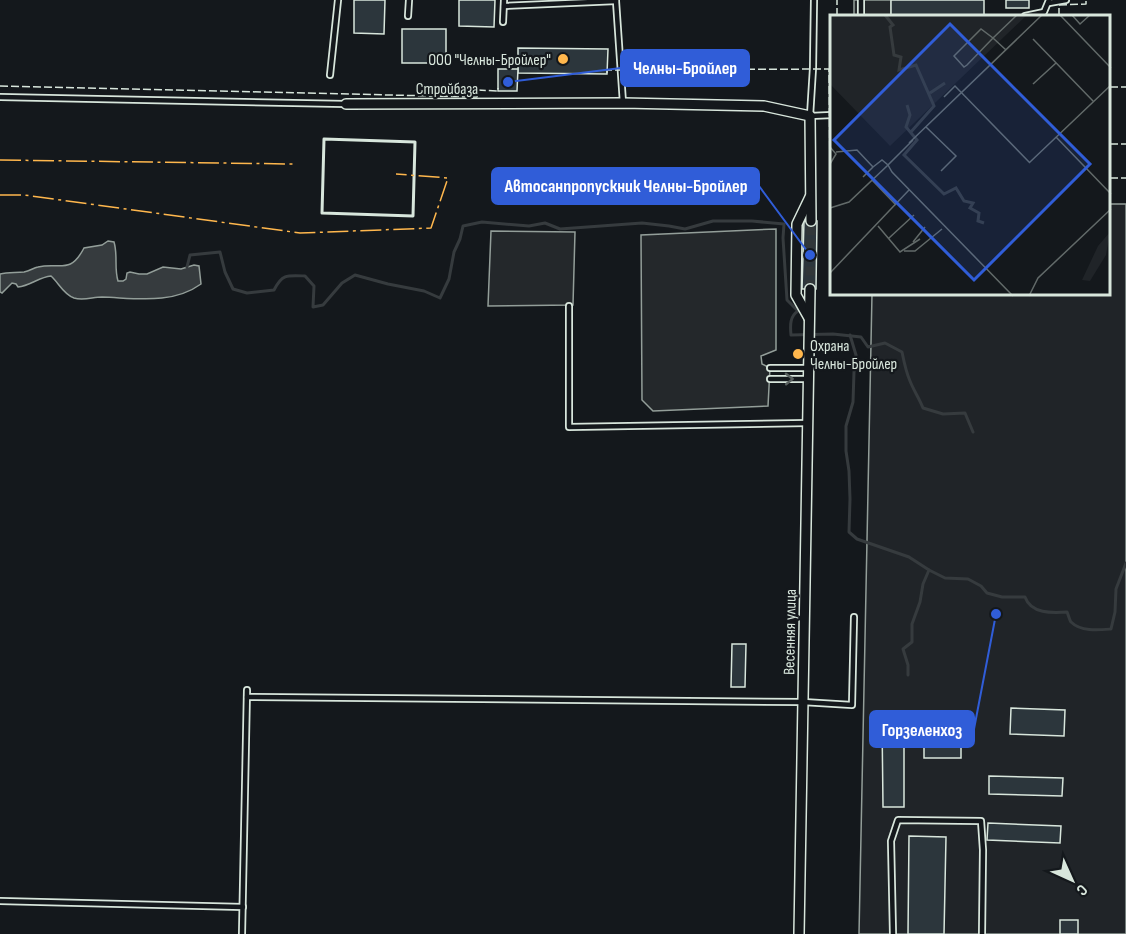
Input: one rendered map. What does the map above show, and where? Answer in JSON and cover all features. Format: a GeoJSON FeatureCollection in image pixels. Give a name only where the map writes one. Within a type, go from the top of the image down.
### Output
{"type":"FeatureCollection","features":[{"type":"Feature","properties":{"kind":"street","name":"Стройбаза"},"geometry":{"type":"LineString","coordinates":[[346,104],[623,103],[764,106],[810,116]]}},
{"type":"Feature","properties":{"kind":"street"},"geometry":{"type":"LineString","coordinates":[[810,116],[811,217]]}},
{"type":"Feature","properties":{"kind":"street"},"geometry":{"type":"LineString","coordinates":[[809,320],[796,295],[797,224],[811,195]]}},
{"type":"Feature","properties":{"kind":"street","name":"Весенняя улица"},"geometry":{"type":"LineString","coordinates":[[799,934],[810,289]]}},
{"type":"Feature","properties":{"kind":"lane"},"geometry":{"type":"LineString","coordinates":[[330,75],[338,0]]}},
{"type":"Feature","properties":{"kind":"lane"},"geometry":{"type":"LineString","coordinates":[[408,16],[409,0]]}},
{"type":"Feature","properties":{"kind":"lane"},"geometry":{"type":"LineString","coordinates":[[814,0],[810,116],[830,116]]}},
{"type":"Feature","properties":{"kind":"lane"},"geometry":{"type":"LineString","coordinates":[[1030,15],[1044,12],[1049,1],[1066,0]]}},
{"type":"Feature","properties":{"kind":"lane"},"geometry":{"type":"LineString","coordinates":[[503,22],[504,3],[616,1],[623,103]]}},
{"type":"Feature","properties":{"kind":"lane"},"geometry":{"type":"LineString","coordinates":[[0,98],[346,104]]}},
{"type":"Feature","properties":{"kind":"lane"},"geometry":{"type":"LineString","coordinates":[[569,306],[569,427],[808,423]]}},
{"type":"Feature","properties":{"kind":"lane"},"geometry":{"type":"LineString","coordinates":[[770,368],[808,373]]}},
{"type":"Feature","properties":{"kind":"lane"},"geometry":{"type":"LineString","coordinates":[[770,379],[808,373]]}},
{"type":"Feature","properties":{"kind":"lane"},"geometry":{"type":"LineString","coordinates":[[247,697],[803,702],[852,705],[854,617]]}},
{"type":"Feature","properties":{"kind":"lane"},"geometry":{"type":"LineString","coordinates":[[242,934],[247,690]]}},
{"type":"Feature","properties":{"kind":"lane"},"geometry":{"type":"LineString","coordinates":[[893,934],[891,841],[898,820],[981,820],[982,934]]}},
{"type":"Feature","properties":{"kind":"lane"},"geometry":{"type":"LineString","coordinates":[[0,901],[243,906]]}},
{"type":"Feature","properties":{"kind":"shaded area"},"geometry":{"type":"Polygon","coordinates":[[[854,0],[891,0],[891,15],[854,15],[854,0]]]}},
{"type":"Feature","properties":{"kind":"shaded area"},"geometry":{"type":"Polygon","coordinates":[[[1111,204],[1126,204],[1126,934],[859,934],[872,296],[1111,296],[1111,204]]]}},
{"type":"Feature","properties":{"kind":"shaded area"},"geometry":{"type":"Polygon","coordinates":[[[776,229],[776,350],[761,356],[762,364],[770,368],[768,406],[653,411],[642,400],[641,235],[776,229]]]}},
{"type":"Feature","properties":{"kind":"shaded area"},"geometry":{"type":"Polygon","coordinates":[[[491,231],[575,232],[573,305],[488,306],[491,231]]]}},
{"type":"Feature","properties":{"kind":"shaded area"},"geometry":{"type":"Polygon","coordinates":[[[108,241],[114,242],[118,281],[126,279],[127,273],[130,272],[147,274],[163,267],[181,269],[194,265],[199,266],[201,284],[190,291],[166,298],[81,299],[67,294],[51,276],[18,287],[12,283],[2,293],[0,292],[0,274],[24,272],[36,267],[69,265],[84,248],[102,245],[108,241]]]}},
{"type":"Feature","properties":{"kind":"building"},"geometry":{"type":"Polygon","coordinates":[[[354,0],[385,0],[384,34],[354,33],[354,0]]]}},
{"type":"Feature","properties":{"kind":"building"},"geometry":{"type":"Polygon","coordinates":[[[459,0],[495,0],[494,27],[459,26],[459,0]]]}},
{"type":"Feature","properties":{"kind":"building"},"geometry":{"type":"Polygon","coordinates":[[[891,0],[984,0],[984,15],[891,15],[891,0]]]}},
{"type":"Feature","properties":{"kind":"building"},"geometry":{"type":"Polygon","coordinates":[[[1006,0],[1029,0],[1029,8],[1006,8],[1006,0]]]}},
{"type":"Feature","properties":{"kind":"building"},"geometry":{"type":"Polygon","coordinates":[[[402,29],[446,29],[446,63],[402,63],[402,29]]]}},
{"type":"Feature","properties":{"kind":"building","name":"ООО \"Челны-Бройлер\""},"geometry":{"type":"Polygon","coordinates":[[[518,48],[608,49],[607,74],[518,73],[518,48]]]}},
{"type":"Feature","properties":{"kind":"building"},"geometry":{"type":"Polygon","coordinates":[[[498,69],[518,69],[517,91],[498,91],[498,69]]]}},
{"type":"Feature","properties":{"kind":"building"},"geometry":{"type":"Polygon","coordinates":[[[804,221],[817,221],[816,289],[802,289],[804,221]]]}},
{"type":"Feature","properties":{"kind":"building"},"geometry":{"type":"Polygon","coordinates":[[[732,644],[746,644],[745,687],[731,687],[732,644]]]}},
{"type":"Feature","properties":{"kind":"building"},"geometry":{"type":"Polygon","coordinates":[[[1011,708],[1065,710],[1064,736],[1010,734],[1011,708]]]}},
{"type":"Feature","properties":{"kind":"building"},"geometry":{"type":"Polygon","coordinates":[[[882,721],[905,721],[905,734],[926,734],[926,724],[961,724],[961,758],[924,758],[924,741],[904,742],[904,807],[883,807],[882,721]]]}},
{"type":"Feature","properties":{"kind":"building"},"geometry":{"type":"Polygon","coordinates":[[[989,776],[1063,778],[1062,796],[989,794],[989,776]]]}},
{"type":"Feature","properties":{"kind":"building"},"geometry":{"type":"Polygon","coordinates":[[[988,823],[1061,826],[1060,843],[987,840],[988,823]]]}},
{"type":"Feature","properties":{"kind":"building"},"geometry":{"type":"Polygon","coordinates":[[[909,836],[946,837],[944,934],[908,934],[909,836]]]}},
{"type":"Feature","properties":{"kind":"building"},"geometry":{"type":"Polygon","coordinates":[[[1060,920],[1078,920],[1078,934],[1060,934],[1060,920]]]}},
{"type":"Feature","properties":{"kind":"waterway"},"geometry":{"type":"LineString","coordinates":[[187,267],[190,255],[220,252],[225,272],[233,289],[247,293],[274,290],[283,278],[305,276],[314,286],[313,307],[323,305],[342,283],[355,275],[424,291],[440,298],[449,279],[454,252],[463,226],[482,222],[529,226],[545,223],[560,229],[642,223],[685,229],[713,221],[784,224],[787,300],[798,311],[793,315],[791,321],[791,335],[833,334],[861,337],[868,347],[885,343],[902,352],[909,378],[923,408],[943,414],[965,413],[973,432]]}},
{"type":"Feature","properties":{"kind":"waterway"},"geometry":{"type":"LineString","coordinates":[[850,335],[856,355],[853,402],[846,426],[846,451],[849,471],[849,532],[857,539],[909,557],[945,578],[968,579],[981,586],[987,593],[1002,597],[1025,597],[1028,603],[1037,609],[1067,612],[1075,625],[1090,630],[1111,629],[1115,612],[1116,589],[1126,563]]}},
{"type":"Feature","properties":{"kind":"waterway"},"geometry":{"type":"LineString","coordinates":[[908,675],[908,665],[903,649],[912,642],[912,624],[929,570]]}},
{"type":"Feature","properties":{"kind":"tunnel"},"geometry":{"type":"LineString","coordinates":[[810,289],[811,221]]}},
{"type":"Feature","properties":{"kind":"fence"},"geometry":{"type":"LineString","coordinates":[[837,0],[837,15]]}},
{"type":"Feature","properties":{"kind":"fence"},"geometry":{"type":"LineString","coordinates":[[1059,15],[1059,5],[1086,4],[1086,0]]}},
{"type":"Feature","properties":{"kind":"fence"},"geometry":{"type":"LineString","coordinates":[[607,73],[607,70],[829,69],[830,176]]}},
{"type":"Feature","properties":{"kind":"fence"},"geometry":{"type":"LineString","coordinates":[[0,86],[477,97],[478,90],[498,91],[498,88]]}},
{"type":"Feature","properties":{"kind":"fence"},"geometry":{"type":"LineString","coordinates":[[1111,87],[1126,87]]}},
{"type":"Feature","properties":{"kind":"fence"},"geometry":{"type":"LineString","coordinates":[[1111,144],[1126,144]]}},
{"type":"Feature","properties":{"kind":"fence"},"geometry":{"type":"LineString","coordinates":[[1111,178],[1126,178]]}},
{"type":"Feature","properties":{"kind":"wall"},"geometry":{"type":"LineString","coordinates":[[324,139],[415,142],[413,216],[322,213],[324,139]]}},
{"type":"Feature","properties":{"kind":"power"},"geometry":{"type":"LineString","coordinates":[[0,160],[293,164]]}},
{"type":"Feature","properties":{"kind":"power"},"geometry":{"type":"LineString","coordinates":[[0,195],[24,195],[300,233],[431,228],[448,178],[396,174]]}},
{"type":"Feature","properties":{"kind":"place","name":"ООО \"Челны-Бройлер\""},"geometry":{"type":"Point","coordinates":[563,59]}},
{"type":"Feature","properties":{"kind":"place","name":"Челны-Бройлер"},"geometry":{"type":"Point","coordinates":[508,82]}},
{"type":"Feature","properties":{"kind":"place","name":"Автосанпропускник Челны-Бройлер"},"geometry":{"type":"Point","coordinates":[810,255]}},
{"type":"Feature","properties":{"kind":"place","name":"Охрана Челны-Бройлер"},"geometry":{"type":"Point","coordinates":[798,354]}},
{"type":"Feature","properties":{"kind":"place","name":"Горзеленхоз"},"geometry":{"type":"Point","coordinates":[996,614]}}]}
